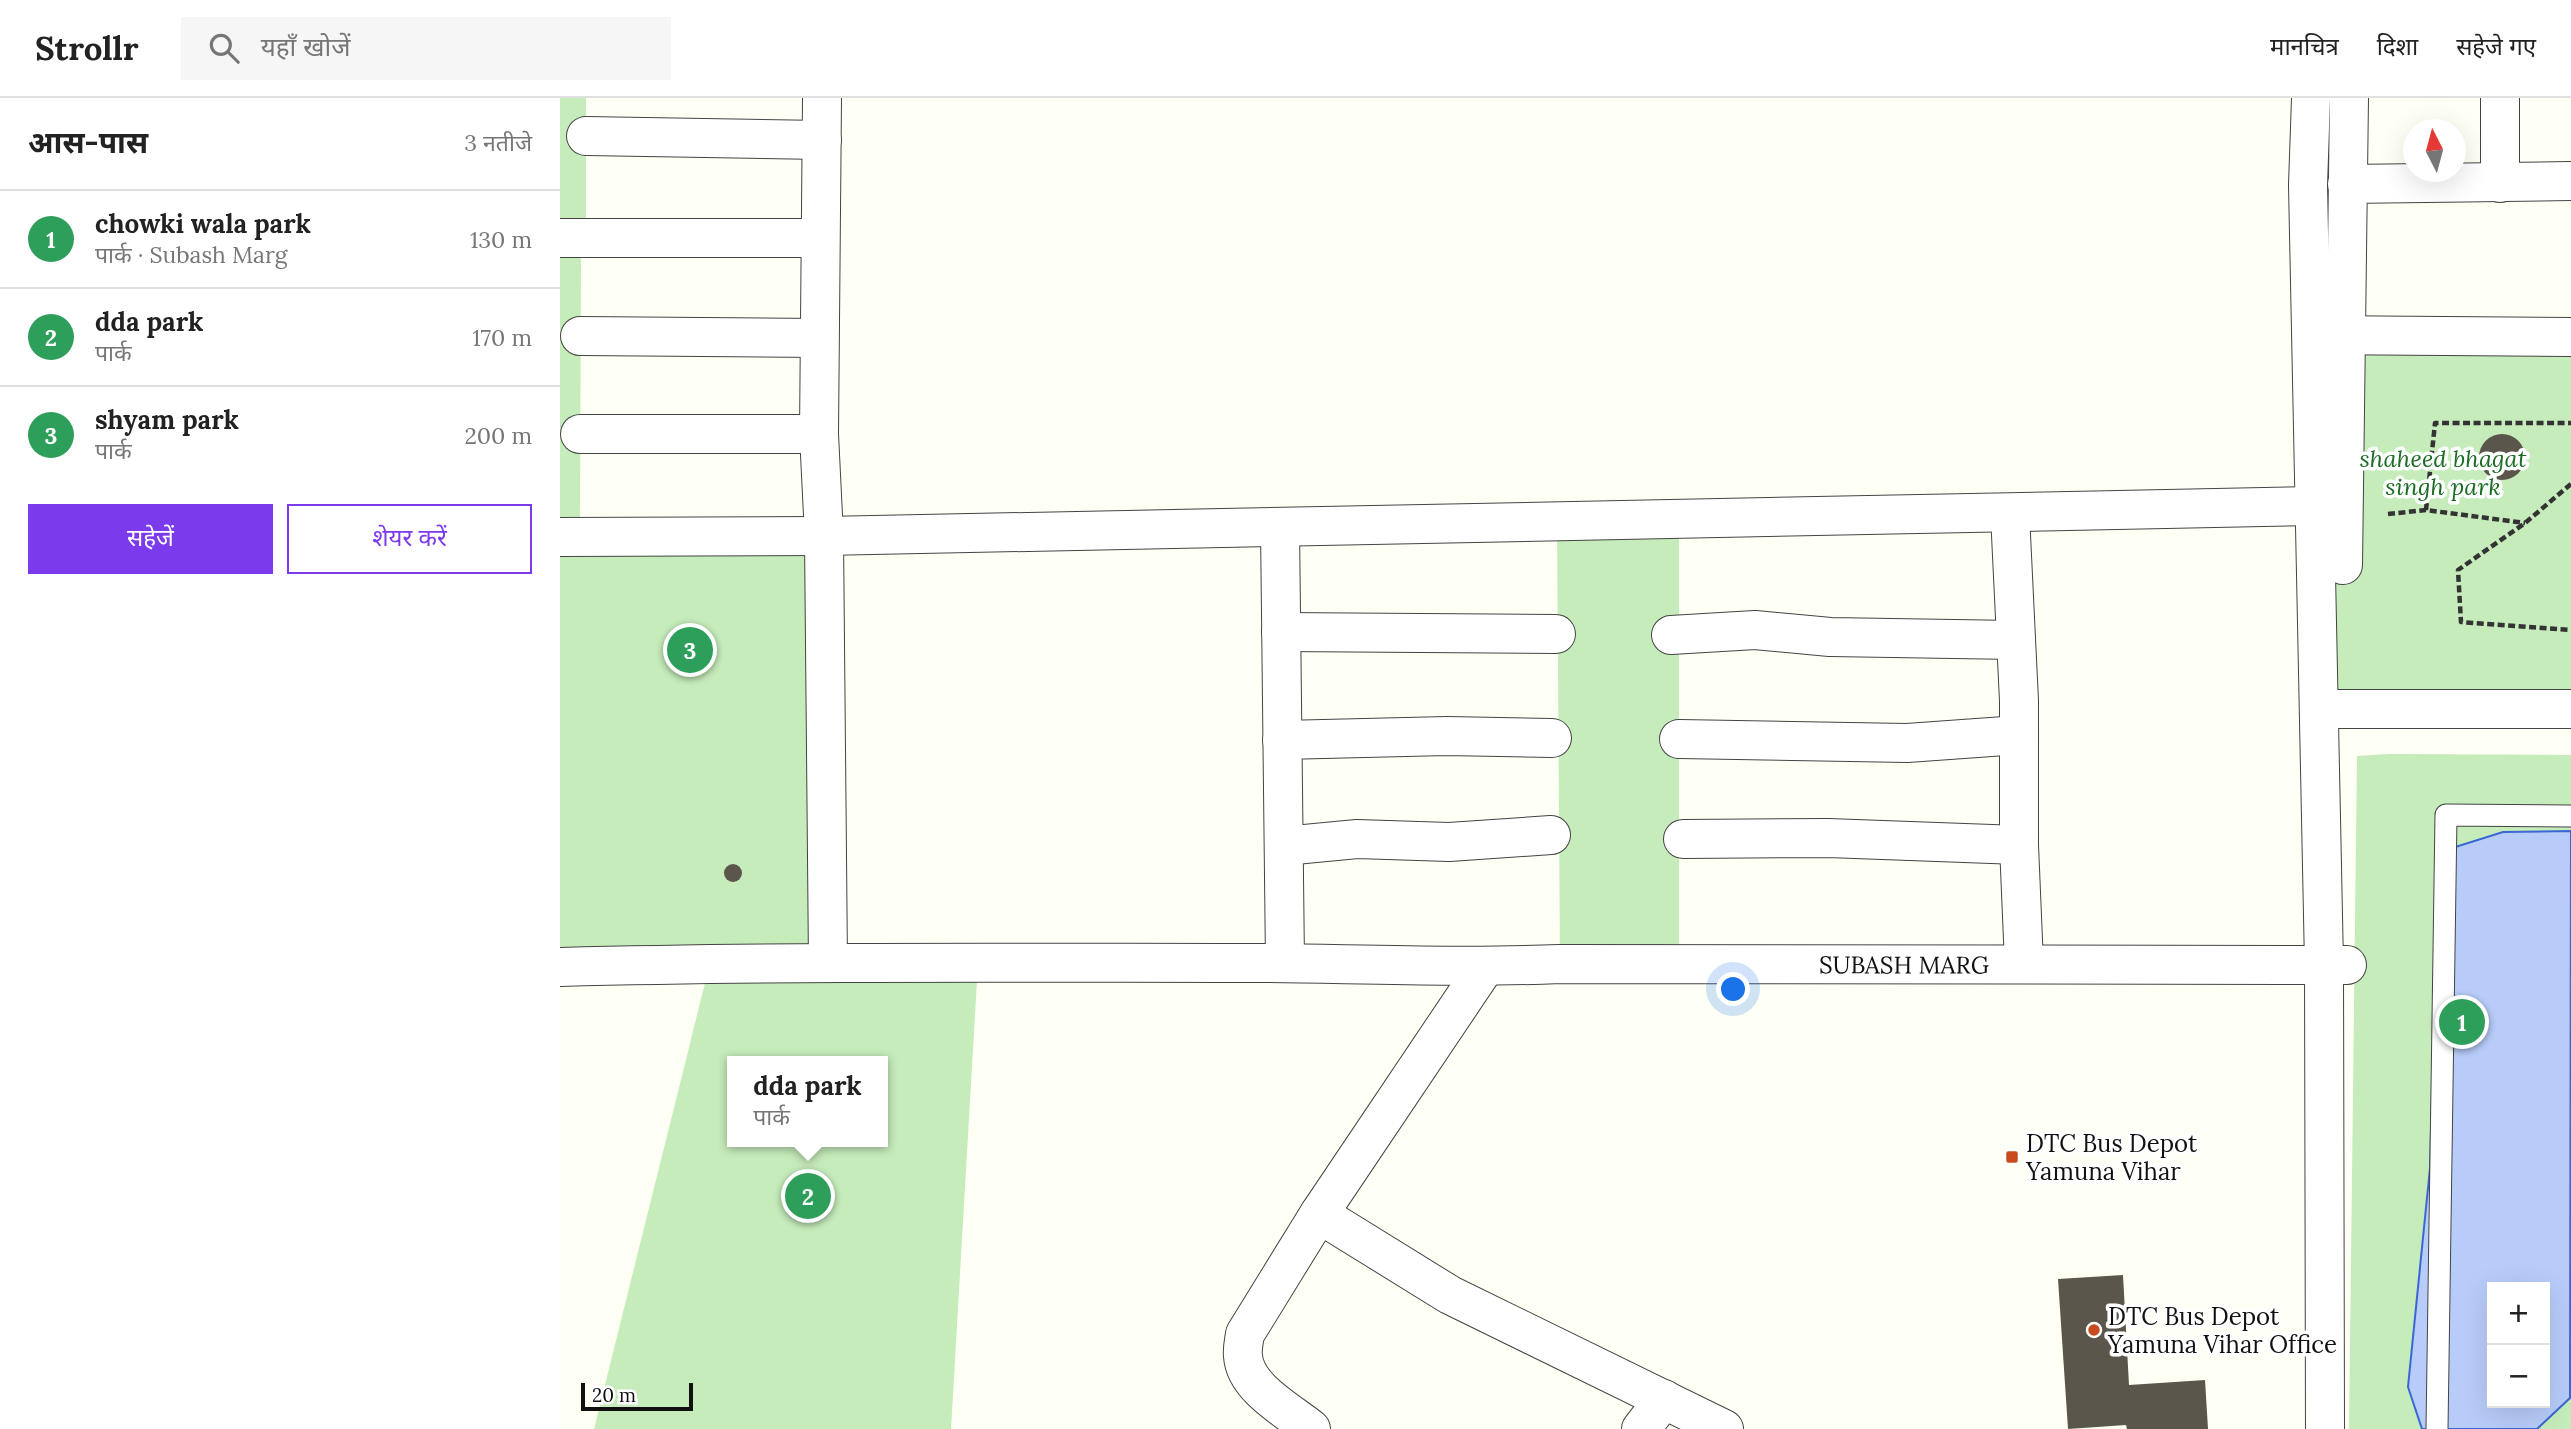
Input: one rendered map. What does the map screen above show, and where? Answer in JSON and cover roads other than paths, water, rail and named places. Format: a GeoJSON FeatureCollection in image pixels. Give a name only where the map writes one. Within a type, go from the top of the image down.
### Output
{"type":"FeatureCollection","features":[{"type":"Feature","properties":{"kind":"street"},"geometry":{"type":"LineString","coordinates":[[822,98],[819,434],[824,536],[828,963]]}},
{"type":"Feature","properties":{"kind":"street"},"geometry":{"type":"LineString","coordinates":[[2311,98],[2308,186],[2328,335],[2329,709],[2346,1429]]}},
{"type":"Feature","properties":{"kind":"street"},"geometry":{"type":"LineString","coordinates":[[2329,709],[2316,506],[2328,335],[2347,184],[2349,98]]}},
{"type":"Feature","properties":{"kind":"street"},"geometry":{"type":"LineString","coordinates":[[2500,98],[2500,183]]}},
{"type":"Feature","properties":{"kind":"street"},"geometry":{"type":"LineString","coordinates":[[586,136],[822,140]]}},
{"type":"Feature","properties":{"kind":"street"},"geometry":{"type":"LineString","coordinates":[[2347,184],[2571,181]]}},
{"type":"Feature","properties":{"kind":"street"},"geometry":{"type":"LineString","coordinates":[[560,238],[819,238]]}},
{"type":"Feature","properties":{"kind":"street"},"geometry":{"type":"LineString","coordinates":[[2328,335],[2571,337]]}},
{"type":"Feature","properties":{"kind":"street"},"geometry":{"type":"LineString","coordinates":[[580,336],[819,338]]}},
{"type":"Feature","properties":{"kind":"street"},"geometry":{"type":"LineString","coordinates":[[580,434],[819,434]]}},
{"type":"Feature","properties":{"kind":"street"},"geometry":{"type":"LineString","coordinates":[[560,537],[824,536],[2316,506]]}},
{"type":"Feature","properties":{"kind":"street"},"geometry":{"type":"LineString","coordinates":[[2010,514],[2019,735],[2019,845],[2024,964]]}},
{"type":"Feature","properties":{"kind":"street"},"geometry":{"type":"LineString","coordinates":[[1280,527],[1285,964]]}},
{"type":"Feature","properties":{"kind":"street"},"geometry":{"type":"LineString","coordinates":[[1671,635],[1755,630],[1830,637],[2016,640]]}},
{"type":"Feature","properties":{"kind":"street"},"geometry":{"type":"LineString","coordinates":[[1281,632],[1556,634]]}},
{"type":"Feature","properties":{"kind":"street"},"geometry":{"type":"LineString","coordinates":[[2329,709],[2571,709]]}},
{"type":"Feature","properties":{"kind":"street"},"geometry":{"type":"LineString","coordinates":[[1679,739],[1907,743],[2019,735]]}},
{"type":"Feature","properties":{"kind":"street"},"geometry":{"type":"LineString","coordinates":[[1282,740],[1447,736],[1552,738]]}},
{"type":"Feature","properties":{"kind":"street"},"geometry":{"type":"LineString","coordinates":[[1284,846],[1357,839],[1449,842],[1551,835]]}},
{"type":"Feature","properties":{"kind":"street"},"geometry":{"type":"LineString","coordinates":[[1683,839],[1828,838],[2019,845]]}},
{"type":"Feature","properties":{"kind":"street","name":"SUBASH MARG"},"geometry":{"type":"LineString","coordinates":[[560,967],[828,963],[1485,967],[1560,964],[2335,964]]}},
{"type":"Feature","properties":{"kind":"street"},"geometry":{"type":"LineString","coordinates":[[2325,1429],[2335,964]]}},
{"type":"Feature","properties":{"kind":"street"},"geometry":{"type":"LineString","coordinates":[[1311,1429],[1258,1386],[1246,1370],[1242,1356],[1245,1334],[1320,1214],[1485,967]]}},
{"type":"Feature","properties":{"kind":"street"},"geometry":{"type":"LineString","coordinates":[[1320,1214],[1450,1296],[1724,1429]]}},
{"type":"Feature","properties":{"kind":"street"},"geometry":{"type":"LineString","coordinates":[[1641,1429],[1664,1399]]}},
{"type":"Feature","properties":{"kind":"lane"},"geometry":{"type":"LineString","coordinates":[[2437,1429],[2446,815],[2571,816]]}},
{"type":"Feature","properties":{"kind":"water"},"geometry":{"type":"Polygon","coordinates":[[[2571,831],[2570,1398],[2537,1429],[2422,1429],[2408,1387],[2430,1168],[2436,939],[2452,848],[2503,832],[2571,831]]]}},
{"type":"Feature","properties":{"kind":"place","name":"shyam park"},"geometry":{"type":"Point","coordinates":[690,650]}},
{"type":"Feature","properties":{"kind":"place","name":"chowki wala park"},"geometry":{"type":"Point","coordinates":[2462,1022]}},
{"type":"Feature","properties":{"kind":"place","name":"DTC Bus Depot Yamuna Vihar"},"geometry":{"type":"Point","coordinates":[2012,1157]}},
{"type":"Feature","properties":{"kind":"place","name":"dda park"},"geometry":{"type":"Point","coordinates":[808,1196]}},
{"type":"Feature","properties":{"kind":"place","name":"DTC Bus Depot Yamuna Vihar Office"},"geometry":{"type":"Point","coordinates":[2094,1330]}},
{"type":"Feature","properties":{"kind":"park label","name":"shaheed bhagat singh park"},"geometry":{"type":"Point","coordinates":[2443,472]}}]}
